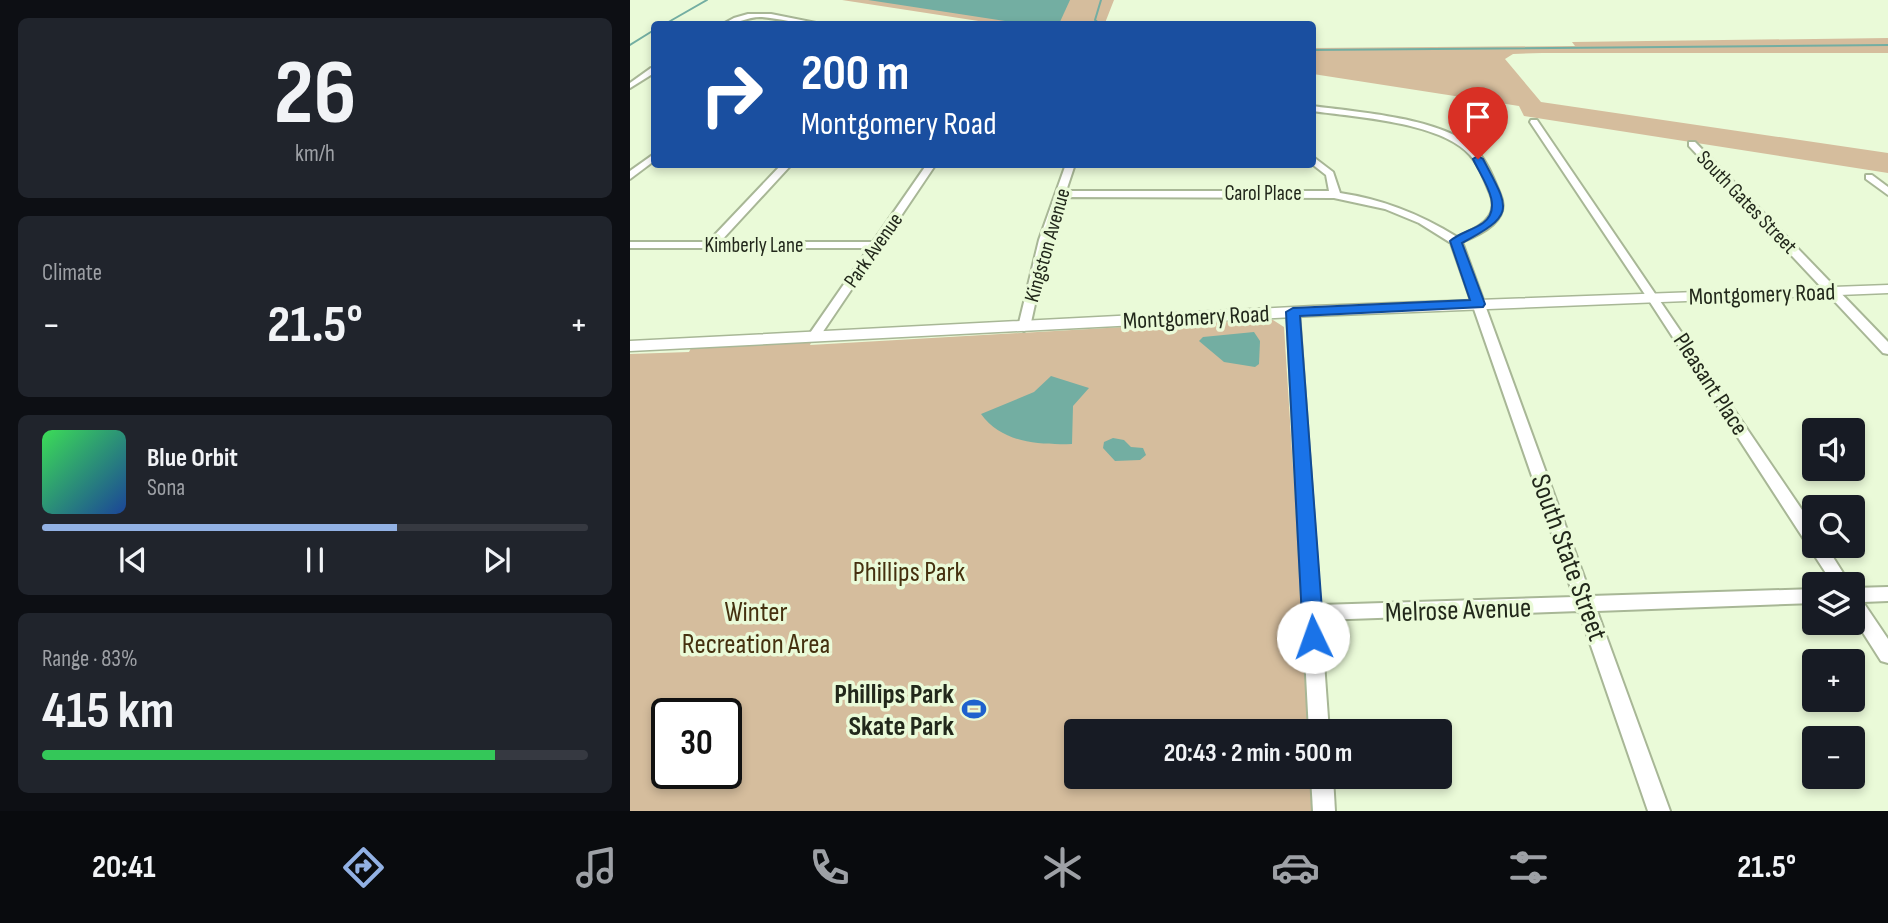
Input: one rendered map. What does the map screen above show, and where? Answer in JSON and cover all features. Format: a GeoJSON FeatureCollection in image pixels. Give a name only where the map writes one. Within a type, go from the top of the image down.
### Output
{"type":"FeatureCollection","features":[{"type":"Feature","properties":{"kind":"street"},"geometry":{"type":"LineString","coordinates":[[734,21],[762,15],[799,21]]}},
{"type":"Feature","properties":{"kind":"street"},"geometry":{"type":"LineString","coordinates":[[630,86],[651,72]]}},
{"type":"Feature","properties":{"kind":"street"},"geometry":{"type":"LineString","coordinates":[[630,79],[651,79]]}},
{"type":"Feature","properties":{"kind":"street"},"geometry":{"type":"LineString","coordinates":[[1316,109],[1430,129],[1449,136],[1472,150],[1499,200],[1499,208],[1490,223],[1456,241]]}},
{"type":"Feature","properties":{"kind":"street","name":"Pleasant Place"},"geometry":{"type":"LineString","coordinates":[[1534,122],[1802,523]]}},
{"type":"Feature","properties":{"kind":"street","name":"South Gates Street"},"geometry":{"type":"LineString","coordinates":[[1692,144],[1888,350]]}},
{"type":"Feature","properties":{"kind":"street"},"geometry":{"type":"LineString","coordinates":[[630,176],[651,159]]}},
{"type":"Feature","properties":{"kind":"street"},"geometry":{"type":"LineString","coordinates":[[1316,162],[1330,174],[1335,194]]}},
{"type":"Feature","properties":{"kind":"street"},"geometry":{"type":"LineString","coordinates":[[711,245],[784,168]]}},
{"type":"Feature","properties":{"kind":"street","name":"Park Avenue"},"geometry":{"type":"LineString","coordinates":[[814,336],[929,168]]}},
{"type":"Feature","properties":{"kind":"street","name":"Kingston Avenue"},"geometry":{"type":"LineString","coordinates":[[1024,327],[1044,240],[1070,168]]}},
{"type":"Feature","properties":{"kind":"street"},"geometry":{"type":"LineString","coordinates":[[1869,177],[1888,192]]}},
{"type":"Feature","properties":{"kind":"street","name":"Carol Place"},"geometry":{"type":"LineString","coordinates":[[1060,194],[1335,194],[1371,200],[1403,210],[1456,241]]}},
{"type":"Feature","properties":{"kind":"street","name":"South State Street"},"geometry":{"type":"LineString","coordinates":[[1456,241],[1588,605],[1659,811]]}},
{"type":"Feature","properties":{"kind":"street","name":"Kimberly Lane"},"geometry":{"type":"LineString","coordinates":[[630,245],[877,245]]}},
{"type":"Feature","properties":{"kind":"street","name":"Montgomery Road"},"geometry":{"type":"LineString","coordinates":[[630,346],[1293,312],[1888,289]]}},
{"type":"Feature","properties":{"kind":"street"},"geometry":{"type":"LineString","coordinates":[[1293,312],[1318,719]]}},
{"type":"Feature","properties":{"kind":"street"},"geometry":{"type":"LineString","coordinates":[[1865,595],[1888,594]]}},
{"type":"Feature","properties":{"kind":"street","name":"Melrose Avenue"},"geometry":{"type":"LineString","coordinates":[[1312,613],[1802,597]]}},
{"type":"Feature","properties":{"kind":"street"},"geometry":{"type":"LineString","coordinates":[[1865,620],[1888,655]]}},
{"type":"Feature","properties":{"kind":"street"},"geometry":{"type":"LineString","coordinates":[[1323,789],[1324,811]]}},
{"type":"Feature","properties":{"kind":"green space"},"geometry":{"type":"Polygon","coordinates":[[[842,0],[1114,0],[1106,21],[978,21],[842,0]]]}},
{"type":"Feature","properties":{"kind":"green space"},"geometry":{"type":"Polygon","coordinates":[[[1888,38],[1888,53],[1542,53],[1513,54],[1505,59],[1541,102],[1888,153],[1888,173],[1524,116],[1519,106],[1316,74],[1316,48],[1575,46],[1572,42],[1888,38]]]}},
{"type":"Feature","properties":{"kind":"green space","name":"Phillips Park"},"geometry":{"type":"Polygon","coordinates":[[[1262,319],[1273,320],[1284,327],[1309,719],[1064,719],[1064,789],[1314,789],[1315,811],[630,811],[630,354],[689,352],[692,346],[814,336],[810,345],[1262,319]]]}},
{"type":"Feature","properties":{"kind":"water"},"geometry":{"type":"Polygon","coordinates":[[[868,0],[1070,0],[1060,21],[1005,21],[868,0]]]}},
{"type":"Feature","properties":{"kind":"water"},"geometry":{"type":"Polygon","coordinates":[[[1254,332],[1260,341],[1259,364],[1255,367],[1224,362],[1199,341],[1203,337],[1254,332]]]}},
{"type":"Feature","properties":{"kind":"water"},"geometry":{"type":"Polygon","coordinates":[[[1051,376],[1089,388],[1073,406],[1072,444],[1022,440],[999,431],[981,414],[1034,392],[1051,376]]]}},
{"type":"Feature","properties":{"kind":"water"},"geometry":{"type":"Polygon","coordinates":[[[1113,438],[1124,440],[1131,447],[1143,448],[1146,455],[1140,460],[1115,461],[1103,448],[1104,442],[1113,438]]]}},
{"type":"Feature","properties":{"kind":"waterway"},"geometry":{"type":"LineString","coordinates":[[670,21],[707,0]]}},
{"type":"Feature","properties":{"kind":"waterway"},"geometry":{"type":"LineString","coordinates":[[1096,21],[1101,0]]}},
{"type":"Feature","properties":{"kind":"waterway"},"geometry":{"type":"LineString","coordinates":[[630,45],[651,32]]}},
{"type":"Feature","properties":{"kind":"waterway"},"geometry":{"type":"LineString","coordinates":[[1316,50],[1888,45]]}},
{"type":"Feature","properties":{"kind":"place","name":"Phillips Park Skate Park"},"geometry":{"type":"Point","coordinates":[974,709]}},
{"type":"Feature","properties":{"kind":"route"},"geometry":{"type":"LineString","coordinates":[[1313,637],[1293,312],[1478,304],[1456,241],[1490,223],[1499,208],[1499,200],[1478,159]]}},
{"type":"Feature","properties":{"kind":"park label","name":"Winter Recreation Area"},"geometry":{"type":"Point","coordinates":[756,627]}}]}
